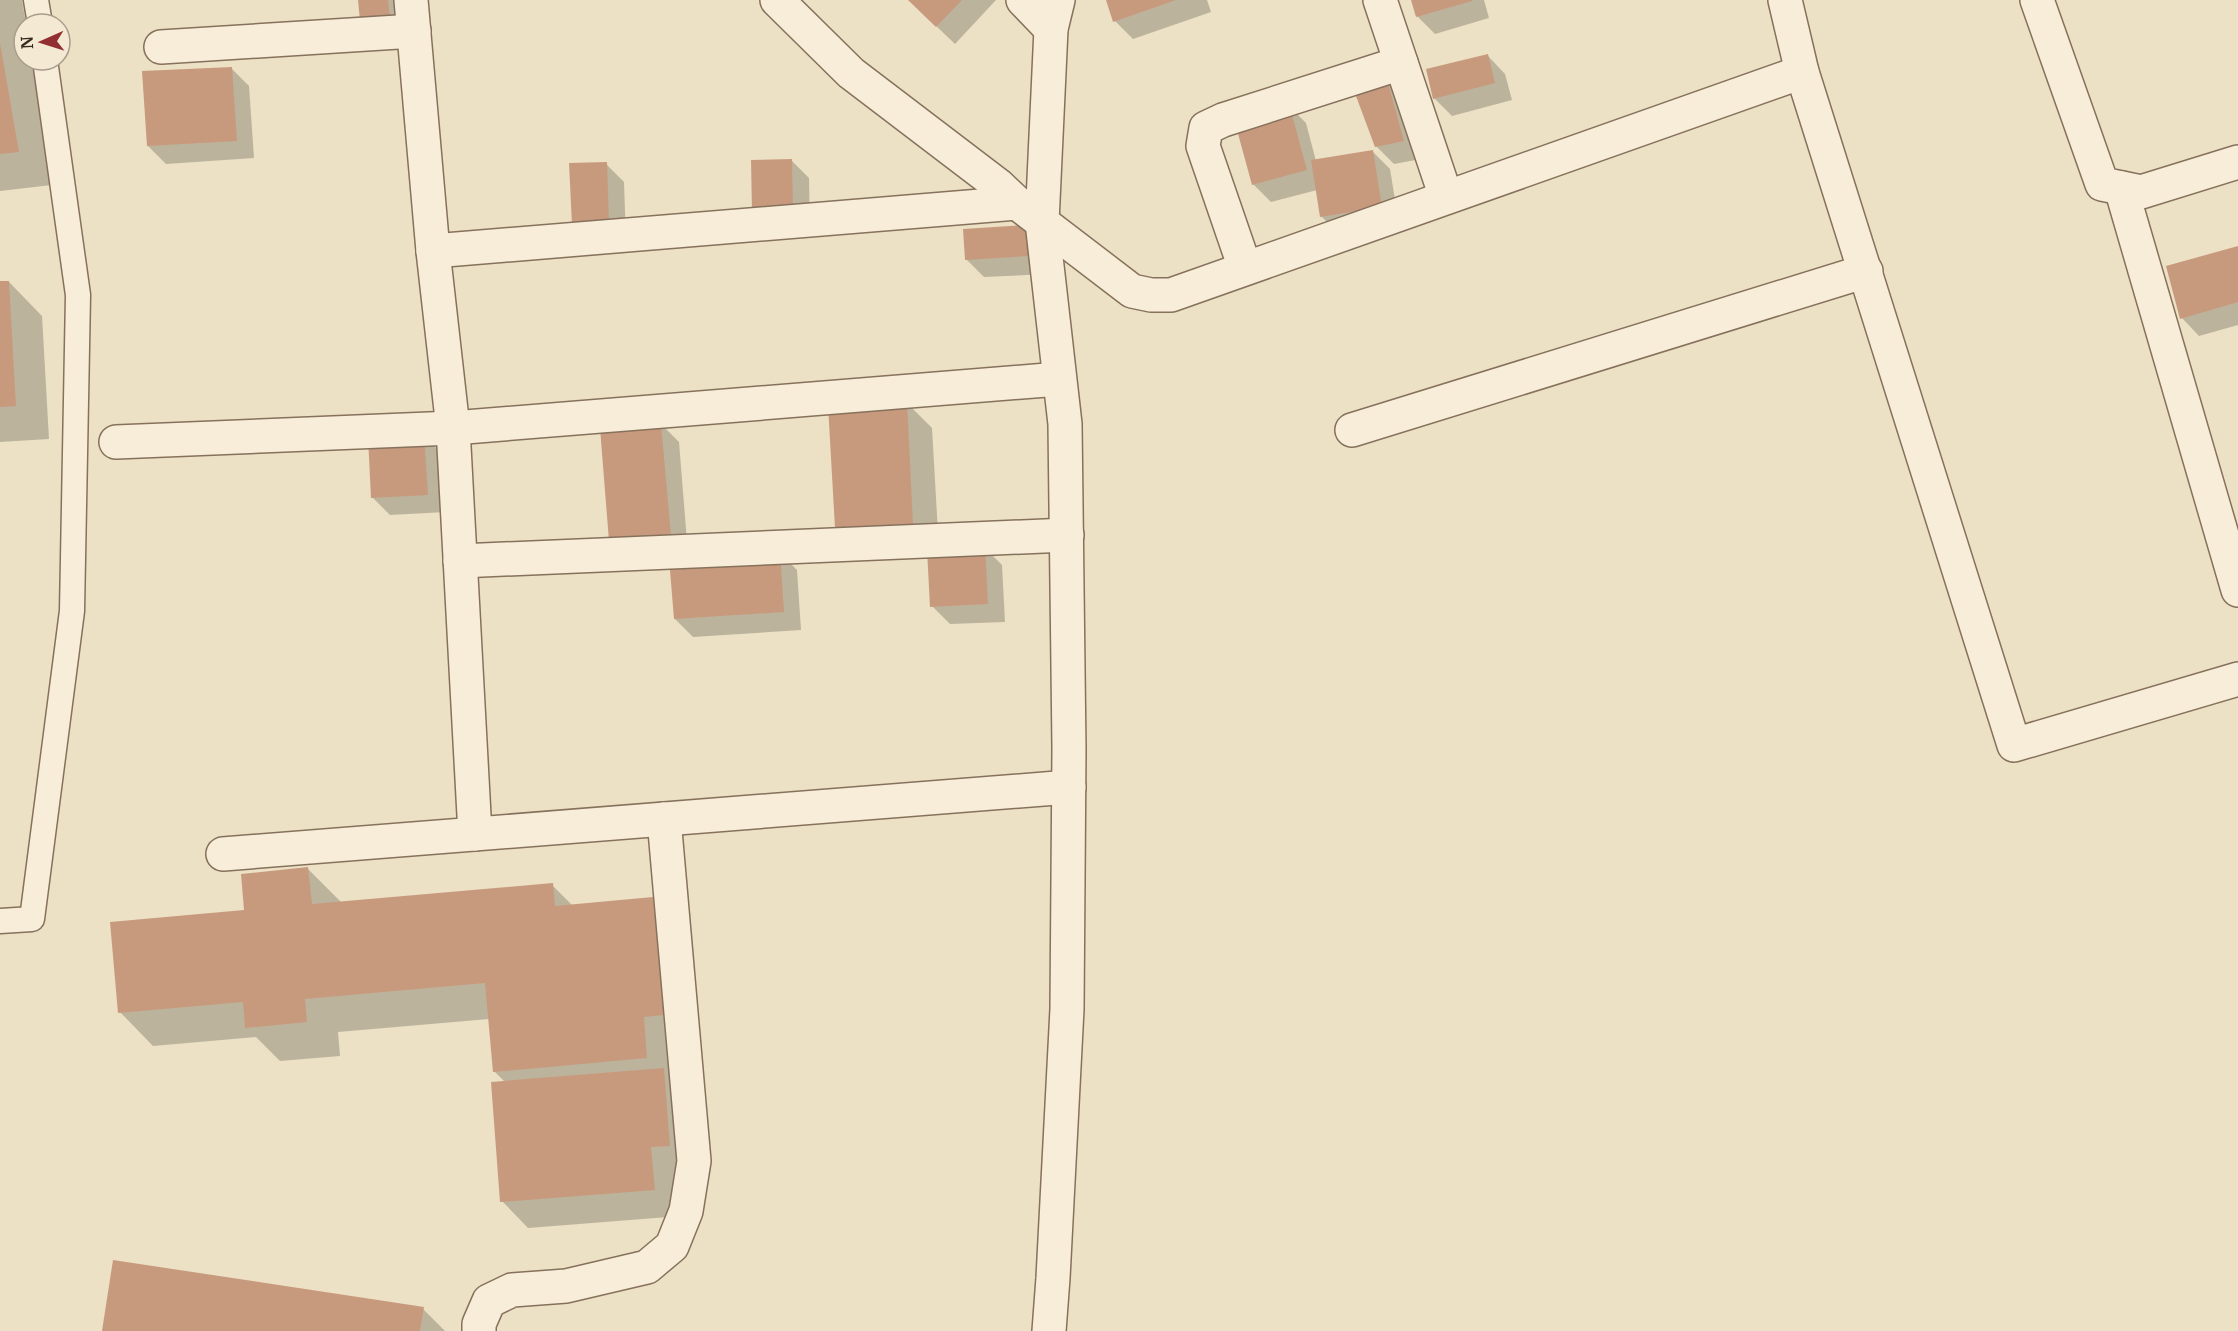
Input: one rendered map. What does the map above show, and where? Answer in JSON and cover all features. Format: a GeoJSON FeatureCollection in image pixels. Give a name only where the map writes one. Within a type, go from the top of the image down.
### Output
{"type":"FeatureCollection","features":[{"type":"Feature","properties":{"kind":"street"},"geometry":{"type":"LineString","coordinates":[[777,0],[851,73],[1132,291],[1151,296],[1172,295],[1802,72]]}},
{"type":"Feature","properties":{"kind":"street"},"geometry":{"type":"LineString","coordinates":[[1023,0],[1054,14],[1029,213],[1065,424],[1069,786],[1066,1009],[1053,1278],[1048,1331]]}},
{"type":"Feature","properties":{"kind":"street"},"geometry":{"type":"LineString","coordinates":[[1380,0],[1446,197]]}},
{"type":"Feature","properties":{"kind":"street"},"geometry":{"type":"LineString","coordinates":[[1785,0],[1802,72],[2014,745],[2238,679]]}},
{"type":"Feature","properties":{"kind":"street"},"geometry":{"type":"LineString","coordinates":[[2037,0],[2102,184],[2141,192],[2238,162]]}},
{"type":"Feature","properties":{"kind":"street"},"geometry":{"type":"LineString","coordinates":[[161,47],[413,16],[433,251],[453,428],[475,834]]}},
{"type":"Feature","properties":{"kind":"street"},"geometry":{"type":"LineString","coordinates":[[1245,268],[1203,146],[1206,128],[1222,120],[1401,63]]}},
{"type":"Feature","properties":{"kind":"street"},"geometry":{"type":"LineString","coordinates":[[2121,188],[2238,590]]}},
{"type":"Feature","properties":{"kind":"street"},"geometry":{"type":"LineString","coordinates":[[433,251],[1029,213]]}},
{"type":"Feature","properties":{"kind":"street"},"geometry":{"type":"LineString","coordinates":[[1352,430],[1866,271]]}},
{"type":"Feature","properties":{"kind":"street"},"geometry":{"type":"LineString","coordinates":[[116,442],[453,428],[1059,379]]}},
{"type":"Feature","properties":{"kind":"street"},"geometry":{"type":"LineString","coordinates":[[460,561],[1067,535]]}},
{"type":"Feature","properties":{"kind":"street"},"geometry":{"type":"LineString","coordinates":[[223,854],[1069,786]]}},
{"type":"Feature","properties":{"kind":"street"},"geometry":{"type":"LineString","coordinates":[[479,1331],[479,1324],[489,1301],[512,1290],[566,1286],[647,1267],[672,1246],[686,1211],[694,1161],[664,819]]}},
{"type":"Feature","properties":{"kind":"lane"},"geometry":{"type":"LineString","coordinates":[[0,921],[32,919],[72,611],[78,296],[47,72]]}},
{"type":"Feature","properties":{"kind":"building"},"geometry":{"type":"Polygon","coordinates":[[[358,0],[388,0],[390,19],[360,21],[358,0]]]}},
{"type":"Feature","properties":{"kind":"building"},"geometry":{"type":"Polygon","coordinates":[[[908,0],[962,0],[936,27],[908,0]]]}},
{"type":"Feature","properties":{"kind":"building"},"geometry":{"type":"Polygon","coordinates":[[[1106,0],[1176,0],[1113,22],[1106,0]]]}},
{"type":"Feature","properties":{"kind":"building"},"geometry":{"type":"Polygon","coordinates":[[[1411,0],[1472,0],[1472,1],[1416,17],[1411,0]]]}},
{"type":"Feature","properties":{"kind":"building"},"geometry":{"type":"Polygon","coordinates":[[[0,43],[19,152],[0,154],[0,43]]]}},
{"type":"Feature","properties":{"kind":"building"},"geometry":{"type":"Polygon","coordinates":[[[1488,54],[1495,83],[1433,99],[1426,69],[1488,54]]]}},
{"type":"Feature","properties":{"kind":"building"},"geometry":{"type":"Polygon","coordinates":[[[232,67],[237,141],[147,146],[142,71],[232,67]]]}},
{"type":"Feature","properties":{"kind":"building"},"geometry":{"type":"Polygon","coordinates":[[[1387,79],[1404,141],[1375,147],[1353,88],[1387,79]]]}},
{"type":"Feature","properties":{"kind":"building"},"geometry":{"type":"Polygon","coordinates":[[[1289,104],[1307,170],[1252,185],[1234,119],[1289,104]]]}},
{"type":"Feature","properties":{"kind":"building"},"geometry":{"type":"Polygon","coordinates":[[[1373,150],[1382,207],[1320,217],[1311,160],[1373,150]]]}},
{"type":"Feature","properties":{"kind":"building"},"geometry":{"type":"Polygon","coordinates":[[[792,159],[793,212],[752,213],[751,160],[792,159]]]}},
{"type":"Feature","properties":{"kind":"building"},"geometry":{"type":"Polygon","coordinates":[[[607,162],[609,223],[572,225],[569,163],[607,162]]]}},
{"type":"Feature","properties":{"kind":"building"},"geometry":{"type":"Polygon","coordinates":[[[1028,225],[1030,256],[965,260],[963,229],[1028,225]]]}},
{"type":"Feature","properties":{"kind":"building"},"geometry":{"type":"Polygon","coordinates":[[[2238,246],[2238,302],[2180,319],[2166,266],[2238,246]]]}},
{"type":"Feature","properties":{"kind":"building"},"geometry":{"type":"Polygon","coordinates":[[[0,281],[9,281],[16,406],[0,407],[0,281]]]}},
{"type":"Feature","properties":{"kind":"building"},"geometry":{"type":"Polygon","coordinates":[[[907,401],[913,524],[835,528],[828,405],[907,401]]]}},
{"type":"Feature","properties":{"kind":"building"},"geometry":{"type":"Polygon","coordinates":[[[661,423],[671,536],[609,541],[600,428],[661,423]]]}},
{"type":"Feature","properties":{"kind":"building"},"geometry":{"type":"Polygon","coordinates":[[[424,433],[428,495],[371,498],[368,437],[424,433]]]}},
{"type":"Feature","properties":{"kind":"building"},"geometry":{"type":"Polygon","coordinates":[[[985,546],[988,604],[930,607],[927,549],[985,546]]]}},
{"type":"Feature","properties":{"kind":"building"},"geometry":{"type":"Polygon","coordinates":[[[780,551],[784,612],[674,619],[669,558],[780,551]]]}},
{"type":"Feature","properties":{"kind":"building"},"geometry":{"type":"Polygon","coordinates":[[[308,867],[312,904],[553,883],[555,906],[653,897],[664,1015],[644,1017],[647,1058],[493,1072],[485,983],[305,999],[307,1022],[245,1028],[243,1002],[118,1013],[110,922],[244,910],[241,874],[308,867]]]}},
{"type":"Feature","properties":{"kind":"building"},"geometry":{"type":"Polygon","coordinates":[[[664,1068],[670,1146],[651,1147],[655,1190],[500,1202],[491,1082],[664,1068]]]}},
{"type":"Feature","properties":{"kind":"building"},"geometry":{"type":"Polygon","coordinates":[[[113,1260],[424,1307],[420,1331],[102,1331],[113,1260]]]}}]}
